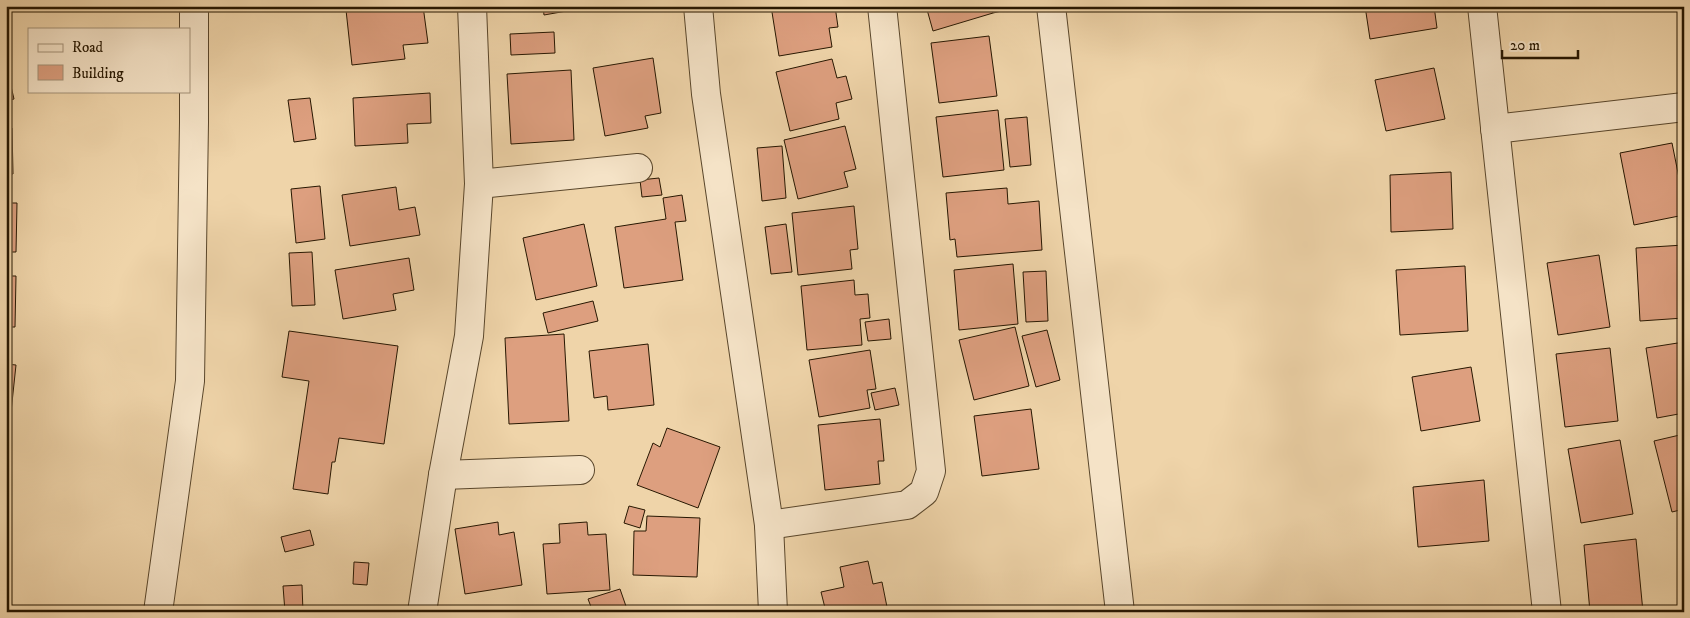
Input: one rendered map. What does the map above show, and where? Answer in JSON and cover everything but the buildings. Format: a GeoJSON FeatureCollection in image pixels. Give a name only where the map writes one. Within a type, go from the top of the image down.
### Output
{"type":"FeatureCollection","features":[{"type":"Feature","properties":{"kind":"street"},"geometry":{"type":"LineString","coordinates":[[158,612],[190,381],[194,6]]}},
{"type":"Feature","properties":{"kind":"street"},"geometry":{"type":"LineString","coordinates":[[422,612],[469,336],[478,184],[472,6]]}},
{"type":"Feature","properties":{"kind":"street"},"geometry":{"type":"LineString","coordinates":[[698,6],[706,94],[769,525],[774,612]]}},
{"type":"Feature","properties":{"kind":"street"},"geometry":{"type":"LineString","coordinates":[[769,525],[906,505],[924,492],[931,471],[882,6]]}},
{"type":"Feature","properties":{"kind":"street"},"geometry":{"type":"LineString","coordinates":[[1051,6],[1120,612]]}},
{"type":"Feature","properties":{"kind":"street"},"geometry":{"type":"LineString","coordinates":[[1482,6],[1547,612]]}},
{"type":"Feature","properties":{"kind":"street"},"geometry":{"type":"LineString","coordinates":[[1495,130],[1684,108]]}},
{"type":"Feature","properties":{"kind":"street"},"geometry":{"type":"LineString","coordinates":[[478,184],[638,168]]}},
{"type":"Feature","properties":{"kind":"street"},"geometry":{"type":"LineString","coordinates":[[444,475],[580,470]]}}]}
